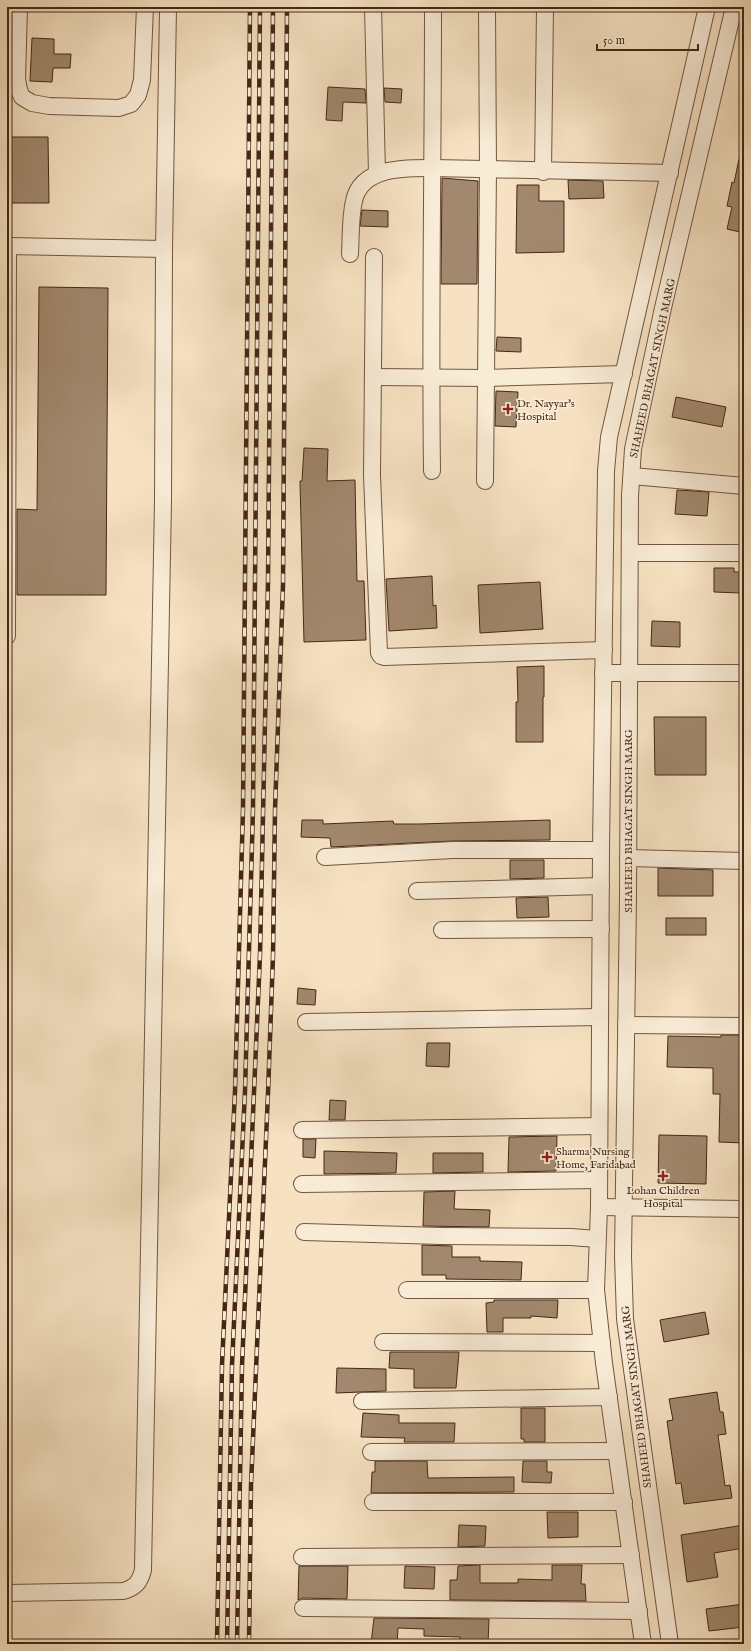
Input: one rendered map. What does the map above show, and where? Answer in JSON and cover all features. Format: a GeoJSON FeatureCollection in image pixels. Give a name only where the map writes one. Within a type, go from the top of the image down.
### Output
{"type":"FeatureCollection","features":[{"type":"Feature","properties":{"kind":"street"},"geometry":{"type":"LineString","coordinates":[[19,7],[17,79],[22,97],[32,103],[49,106],[119,108],[131,104],[138,94],[142,80],[145,7]]}},
{"type":"Feature","properties":{"kind":"street"},"geometry":{"type":"LineString","coordinates":[[7,1593],[123,1591],[136,1585],[141,1578],[143,1570],[163,501],[164,249],[168,7]]}},
{"type":"Feature","properties":{"kind":"street"},"geometry":{"type":"LineString","coordinates":[[373,7],[378,174]]}},
{"type":"Feature","properties":{"kind":"street"},"geometry":{"type":"LineString","coordinates":[[432,7],[432,471]]}},
{"type":"Feature","properties":{"kind":"street"},"geometry":{"type":"LineString","coordinates":[[485,481],[488,170],[487,7]]}},
{"type":"Feature","properties":{"kind":"street"},"geometry":{"type":"LineString","coordinates":[[543,172],[544,7]]}},
{"type":"Feature","properties":{"kind":"street"},"geometry":{"type":"LineString","coordinates":[[643,1644],[616,1451],[596,1290],[599,1207],[602,886],[601,850],[606,471],[609,437],[707,7]]}},
{"type":"Feature","properties":{"kind":"street","name":"SHAHEED BHAGAT SINGH MARG"},"geometry":{"type":"LineString","coordinates":[[670,1644],[625,1319],[624,1208],[630,553],[633,449],[734,7]]}},
{"type":"Feature","properties":{"kind":"street"},"geometry":{"type":"LineString","coordinates":[[350,254],[354,200],[359,189],[367,180],[378,174],[406,168],[543,172],[670,173]]}},
{"type":"Feature","properties":{"kind":"street"},"geometry":{"type":"LineString","coordinates":[[7,636],[7,246],[164,249]]}},
{"type":"Feature","properties":{"kind":"street"},"geometry":{"type":"LineString","coordinates":[[374,257],[372,475],[379,653],[381,656],[604,650]]}},
{"type":"Feature","properties":{"kind":"street"},"geometry":{"type":"LineString","coordinates":[[374,377],[486,378],[624,374]]}},
{"type":"Feature","properties":{"kind":"street"},"geometry":{"type":"LineString","coordinates":[[632,476],[744,486]]}},
{"type":"Feature","properties":{"kind":"street"},"geometry":{"type":"LineString","coordinates":[[630,553],[738,553]]}},
{"type":"Feature","properties":{"kind":"street"},"geometry":{"type":"LineString","coordinates":[[603,673],[744,673]]}},
{"type":"Feature","properties":{"kind":"street"},"geometry":{"type":"LineString","coordinates":[[325,857],[453,850],[601,850]]}},
{"type":"Feature","properties":{"kind":"street"},"geometry":{"type":"LineString","coordinates":[[628,858],[744,861]]}},
{"type":"Feature","properties":{"kind":"street"},"geometry":{"type":"LineString","coordinates":[[417,891],[602,886]]}},
{"type":"Feature","properties":{"kind":"street"},"geometry":{"type":"LineString","coordinates":[[442,930],[601,929]]}},
{"type":"Feature","properties":{"kind":"street"},"geometry":{"type":"LineString","coordinates":[[306,1022],[600,1017]]}},
{"type":"Feature","properties":{"kind":"street"},"geometry":{"type":"LineString","coordinates":[[626,1025],[744,1026]]}},
{"type":"Feature","properties":{"kind":"street"},"geometry":{"type":"LineString","coordinates":[[302,1130],[599,1126]]}},
{"type":"Feature","properties":{"kind":"street"},"geometry":{"type":"LineString","coordinates":[[302,1184],[599,1180]]}},
{"type":"Feature","properties":{"kind":"street"},"geometry":{"type":"LineString","coordinates":[[599,1207],[744,1209]]}},
{"type":"Feature","properties":{"kind":"street"},"geometry":{"type":"LineString","coordinates":[[304,1232],[441,1236],[570,1237],[597,1239]]}},
{"type":"Feature","properties":{"kind":"street"},"geometry":{"type":"LineString","coordinates":[[407,1290],[596,1290]]}},
{"type":"Feature","properties":{"kind":"street"},"geometry":{"type":"LineString","coordinates":[[383,1342],[602,1343]]}},
{"type":"Feature","properties":{"kind":"street"},"geometry":{"type":"LineString","coordinates":[[362,1401],[609,1397]]}},
{"type":"Feature","properties":{"kind":"street"},"geometry":{"type":"LineString","coordinates":[[371,1452],[616,1451]]}},
{"type":"Feature","properties":{"kind":"street"},"geometry":{"type":"LineString","coordinates":[[373,1502],[624,1502]]}},
{"type":"Feature","properties":{"kind":"street"},"geometry":{"type":"LineString","coordinates":[[302,1557],[631,1555]]}},
{"type":"Feature","properties":{"kind":"street"},"geometry":{"type":"LineString","coordinates":[[303,1608],[639,1611]]}},
{"type":"Feature","properties":{"kind":"building"},"geometry":{"type":"Polygon","coordinates":[[[32,38],[54,39],[54,54],[71,54],[70,68],[53,68],[52,82],[30,81],[32,38]]]}},
{"type":"Feature","properties":{"kind":"building"},"geometry":{"type":"Polygon","coordinates":[[[328,87],[365,89],[366,103],[343,102],[342,121],[326,120],[328,87]]]}},
{"type":"Feature","properties":{"kind":"building"},"geometry":{"type":"Polygon","coordinates":[[[384,88],[402,89],[401,103],[385,102],[384,88]]]}},
{"type":"Feature","properties":{"kind":"building"},"geometry":{"type":"Polygon","coordinates":[[[7,137],[48,137],[49,203],[7,203],[7,137]]]}},
{"type":"Feature","properties":{"kind":"building"},"geometry":{"type":"Polygon","coordinates":[[[739,159],[744,160],[744,233],[727,229],[732,207],[727,206],[739,159]]]}},
{"type":"Feature","properties":{"kind":"building"},"geometry":{"type":"Polygon","coordinates":[[[442,178],[478,181],[477,284],[441,284],[442,178]]]}},
{"type":"Feature","properties":{"kind":"building"},"geometry":{"type":"Polygon","coordinates":[[[568,180],[603,181],[604,198],[569,199],[568,180]]]}},
{"type":"Feature","properties":{"kind":"building"},"geometry":{"type":"Polygon","coordinates":[[[517,185],[539,185],[539,201],[564,201],[564,252],[516,253],[517,185]]]}},
{"type":"Feature","properties":{"kind":"building"},"geometry":{"type":"Polygon","coordinates":[[[362,210],[388,211],[388,227],[360,226],[362,210]]]}},
{"type":"Feature","properties":{"kind":"building"},"geometry":{"type":"Polygon","coordinates":[[[39,287],[108,288],[106,595],[17,595],[17,509],[37,510],[39,287]]]}},
{"type":"Feature","properties":{"kind":"building"},"geometry":{"type":"Polygon","coordinates":[[[497,337],[521,338],[521,352],[496,351],[497,337]]]}},
{"type":"Feature","properties":{"kind":"building"},"geometry":{"type":"Polygon","coordinates":[[[496,391],[518,392],[516,427],[495,426],[496,391]]]}},
{"type":"Feature","properties":{"kind":"building"},"geometry":{"type":"Polygon","coordinates":[[[676,397],[726,407],[722,427],[672,417],[676,397]]]}},
{"type":"Feature","properties":{"kind":"building"},"geometry":{"type":"Polygon","coordinates":[[[304,448],[328,449],[327,481],[355,480],[357,581],[364,581],[366,640],[304,642],[300,481],[302,481],[304,448]]]}},
{"type":"Feature","properties":{"kind":"building"},"geometry":{"type":"Polygon","coordinates":[[[677,490],[709,492],[707,516],[675,514],[677,490]]]}},
{"type":"Feature","properties":{"kind":"building"},"geometry":{"type":"Polygon","coordinates":[[[714,568],[734,568],[734,572],[741,572],[741,593],[714,592],[714,568]]]}},
{"type":"Feature","properties":{"kind":"building"},"geometry":{"type":"Polygon","coordinates":[[[432,576],[433,606],[436,605],[437,628],[389,631],[386,579],[432,576]]]}},
{"type":"Feature","properties":{"kind":"building"},"geometry":{"type":"Polygon","coordinates":[[[540,582],[543,629],[480,633],[478,585],[540,582]]]}},
{"type":"Feature","properties":{"kind":"building"},"geometry":{"type":"Polygon","coordinates":[[[652,621],[680,622],[680,647],[651,646],[652,621]]]}},
{"type":"Feature","properties":{"kind":"building"},"geometry":{"type":"Polygon","coordinates":[[[544,666],[543,742],[516,742],[516,702],[518,702],[517,667],[544,666]]]}},
{"type":"Feature","properties":{"kind":"building"},"geometry":{"type":"Polygon","coordinates":[[[654,717],[706,717],[706,775],[655,775],[654,717]]]}},
{"type":"Feature","properties":{"kind":"building"},"geometry":{"type":"Polygon","coordinates":[[[302,820],[323,820],[323,824],[393,821],[394,824],[420,824],[550,820],[550,840],[452,841],[331,847],[330,838],[301,837],[302,820]]]}},
{"type":"Feature","properties":{"kind":"building"},"geometry":{"type":"Polygon","coordinates":[[[510,860],[544,860],[544,878],[510,879],[510,860]]]}},
{"type":"Feature","properties":{"kind":"building"},"geometry":{"type":"Polygon","coordinates":[[[658,868],[713,870],[713,896],[658,896],[658,868]]]}},
{"type":"Feature","properties":{"kind":"building"},"geometry":{"type":"Polygon","coordinates":[[[548,897],[549,917],[517,918],[516,898],[548,897]]]}},
{"type":"Feature","properties":{"kind":"building"},"geometry":{"type":"Polygon","coordinates":[[[666,918],[706,918],[706,935],[666,935],[666,918]]]}},
{"type":"Feature","properties":{"kind":"building"},"geometry":{"type":"Polygon","coordinates":[[[298,988],[316,990],[315,1005],[297,1004],[298,988]]]}},
{"type":"Feature","properties":{"kind":"building"},"geometry":{"type":"Polygon","coordinates":[[[721,1035],[744,1035],[744,1143],[719,1142],[720,1094],[713,1094],[713,1068],[667,1067],[668,1036],[721,1037],[721,1035]]]}},
{"type":"Feature","properties":{"kind":"building"},"geometry":{"type":"Polygon","coordinates":[[[427,1043],[450,1043],[449,1067],[426,1066],[427,1043]]]}},
{"type":"Feature","properties":{"kind":"building"},"geometry":{"type":"Polygon","coordinates":[[[330,1100],[346,1101],[345,1120],[329,1120],[330,1100]]]}},
{"type":"Feature","properties":{"kind":"building"},"geometry":{"type":"Polygon","coordinates":[[[659,1135],[707,1136],[706,1184],[658,1183],[659,1135]]]}},
{"type":"Feature","properties":{"kind":"building"},"geometry":{"type":"Polygon","coordinates":[[[557,1136],[556,1171],[508,1172],[509,1137],[557,1136]]]}},
{"type":"Feature","properties":{"kind":"building"},"geometry":{"type":"Polygon","coordinates":[[[303,1139],[316,1139],[315,1158],[303,1157],[303,1139]]]}},
{"type":"Feature","properties":{"kind":"building"},"geometry":{"type":"Polygon","coordinates":[[[324,1151],[397,1153],[396,1173],[324,1174],[324,1151]]]}},
{"type":"Feature","properties":{"kind":"building"},"geometry":{"type":"Polygon","coordinates":[[[433,1153],[483,1153],[483,1172],[433,1173],[433,1153]]]}},
{"type":"Feature","properties":{"kind":"building"},"geometry":{"type":"Polygon","coordinates":[[[455,1191],[454,1209],[490,1210],[489,1227],[423,1226],[424,1192],[455,1191]]]}},
{"type":"Feature","properties":{"kind":"building"},"geometry":{"type":"Polygon","coordinates":[[[422,1245],[452,1246],[452,1257],[480,1257],[480,1261],[522,1262],[521,1280],[446,1279],[446,1275],[422,1275],[422,1245]]]}},
{"type":"Feature","properties":{"kind":"building"},"geometry":{"type":"Polygon","coordinates":[[[494,1300],[558,1300],[557,1318],[531,1316],[531,1318],[503,1318],[503,1332],[487,1332],[486,1303],[494,1302],[494,1300]]]}},
{"type":"Feature","properties":{"kind":"building"},"geometry":{"type":"Polygon","coordinates":[[[705,1312],[709,1334],[664,1342],[660,1320],[705,1312]]]}},
{"type":"Feature","properties":{"kind":"building"},"geometry":{"type":"Polygon","coordinates":[[[390,1352],[459,1352],[456,1388],[414,1388],[414,1369],[389,1368],[390,1352]]]}},
{"type":"Feature","properties":{"kind":"building"},"geometry":{"type":"Polygon","coordinates":[[[337,1368],[386,1369],[386,1391],[336,1393],[337,1368]]]}},
{"type":"Feature","properties":{"kind":"building"},"geometry":{"type":"Polygon","coordinates":[[[717,1392],[720,1412],[723,1412],[726,1434],[718,1435],[725,1486],[730,1485],[732,1498],[684,1504],[681,1483],[676,1484],[667,1421],[673,1420],[669,1399],[717,1392]]]}},
{"type":"Feature","properties":{"kind":"building"},"geometry":{"type":"Polygon","coordinates":[[[521,1408],[545,1408],[545,1442],[524,1442],[524,1439],[521,1439],[521,1408]]]}},
{"type":"Feature","properties":{"kind":"building"},"geometry":{"type":"Polygon","coordinates":[[[363,1413],[399,1415],[399,1423],[455,1423],[454,1442],[404,1442],[405,1438],[361,1437],[363,1413]]]}},
{"type":"Feature","properties":{"kind":"building"},"geometry":{"type":"Polygon","coordinates":[[[375,1461],[427,1461],[428,1478],[514,1477],[514,1492],[371,1493],[372,1472],[375,1472],[375,1461]]]}},
{"type":"Feature","properties":{"kind":"building"},"geometry":{"type":"Polygon","coordinates":[[[523,1461],[547,1461],[547,1472],[552,1472],[551,1483],[522,1482],[523,1461]]]}},
{"type":"Feature","properties":{"kind":"building"},"geometry":{"type":"Polygon","coordinates":[[[547,1512],[578,1512],[578,1537],[548,1538],[547,1512]]]}},
{"type":"Feature","properties":{"kind":"building"},"geometry":{"type":"Polygon","coordinates":[[[459,1525],[486,1526],[485,1546],[458,1547],[459,1525]]]}},
{"type":"Feature","properties":{"kind":"building"},"geometry":{"type":"Polygon","coordinates":[[[744,1525],[744,1548],[714,1553],[718,1577],[687,1582],[681,1535],[744,1525]]]}},
{"type":"Feature","properties":{"kind":"building"},"geometry":{"type":"Polygon","coordinates":[[[480,1565],[480,1583],[518,1583],[518,1579],[552,1580],[552,1565],[582,1565],[581,1584],[585,1584],[586,1601],[450,1600],[450,1580],[457,1580],[458,1566],[480,1565]]]}},
{"type":"Feature","properties":{"kind":"building"},"geometry":{"type":"Polygon","coordinates":[[[299,1566],[348,1566],[347,1599],[303,1598],[298,1600],[299,1566]]]}},
{"type":"Feature","properties":{"kind":"building"},"geometry":{"type":"Polygon","coordinates":[[[405,1566],[435,1567],[434,1589],[404,1588],[405,1566]]]}},
{"type":"Feature","properties":{"kind":"building"},"geometry":{"type":"Polygon","coordinates":[[[744,1604],[744,1627],[709,1631],[706,1609],[744,1604]]]}},
{"type":"Feature","properties":{"kind":"building"},"geometry":{"type":"Polygon","coordinates":[[[374,1618],[489,1619],[488,1644],[459,1644],[460,1637],[424,1636],[424,1629],[398,1628],[397,1644],[371,1644],[374,1618]]]}},
{"type":"Feature","properties":{"kind":"railway"},"geometry":{"type":"LineString","coordinates":[[217,1644],[222,1365],[235,1091],[243,809],[250,7]]}},
{"type":"Feature","properties":{"kind":"railway"},"geometry":{"type":"LineString","coordinates":[[227,1644],[232,1365],[245,1091],[253,809],[260,7]]}},
{"type":"Feature","properties":{"kind":"railway"},"geometry":{"type":"LineString","coordinates":[[237,1644],[242,1366],[260,955],[268,582],[273,7]]}},
{"type":"Feature","properties":{"kind":"railway"},"geometry":{"type":"LineString","coordinates":[[249,1644],[251,1485],[273,956],[275,810],[283,585],[287,7]]}},
{"type":"Feature","properties":{"kind":"place","name":"Dr. Nayyar's Hospital"},"geometry":{"type":"Point","coordinates":[508,409]}},
{"type":"Feature","properties":{"kind":"place","name":"Sharma Nursing Home, Faridabad"},"geometry":{"type":"Point","coordinates":[547,1157]}},
{"type":"Feature","properties":{"kind":"place","name":"Lohan Children Hospital"},"geometry":{"type":"Point","coordinates":[663,1176]}}]}
